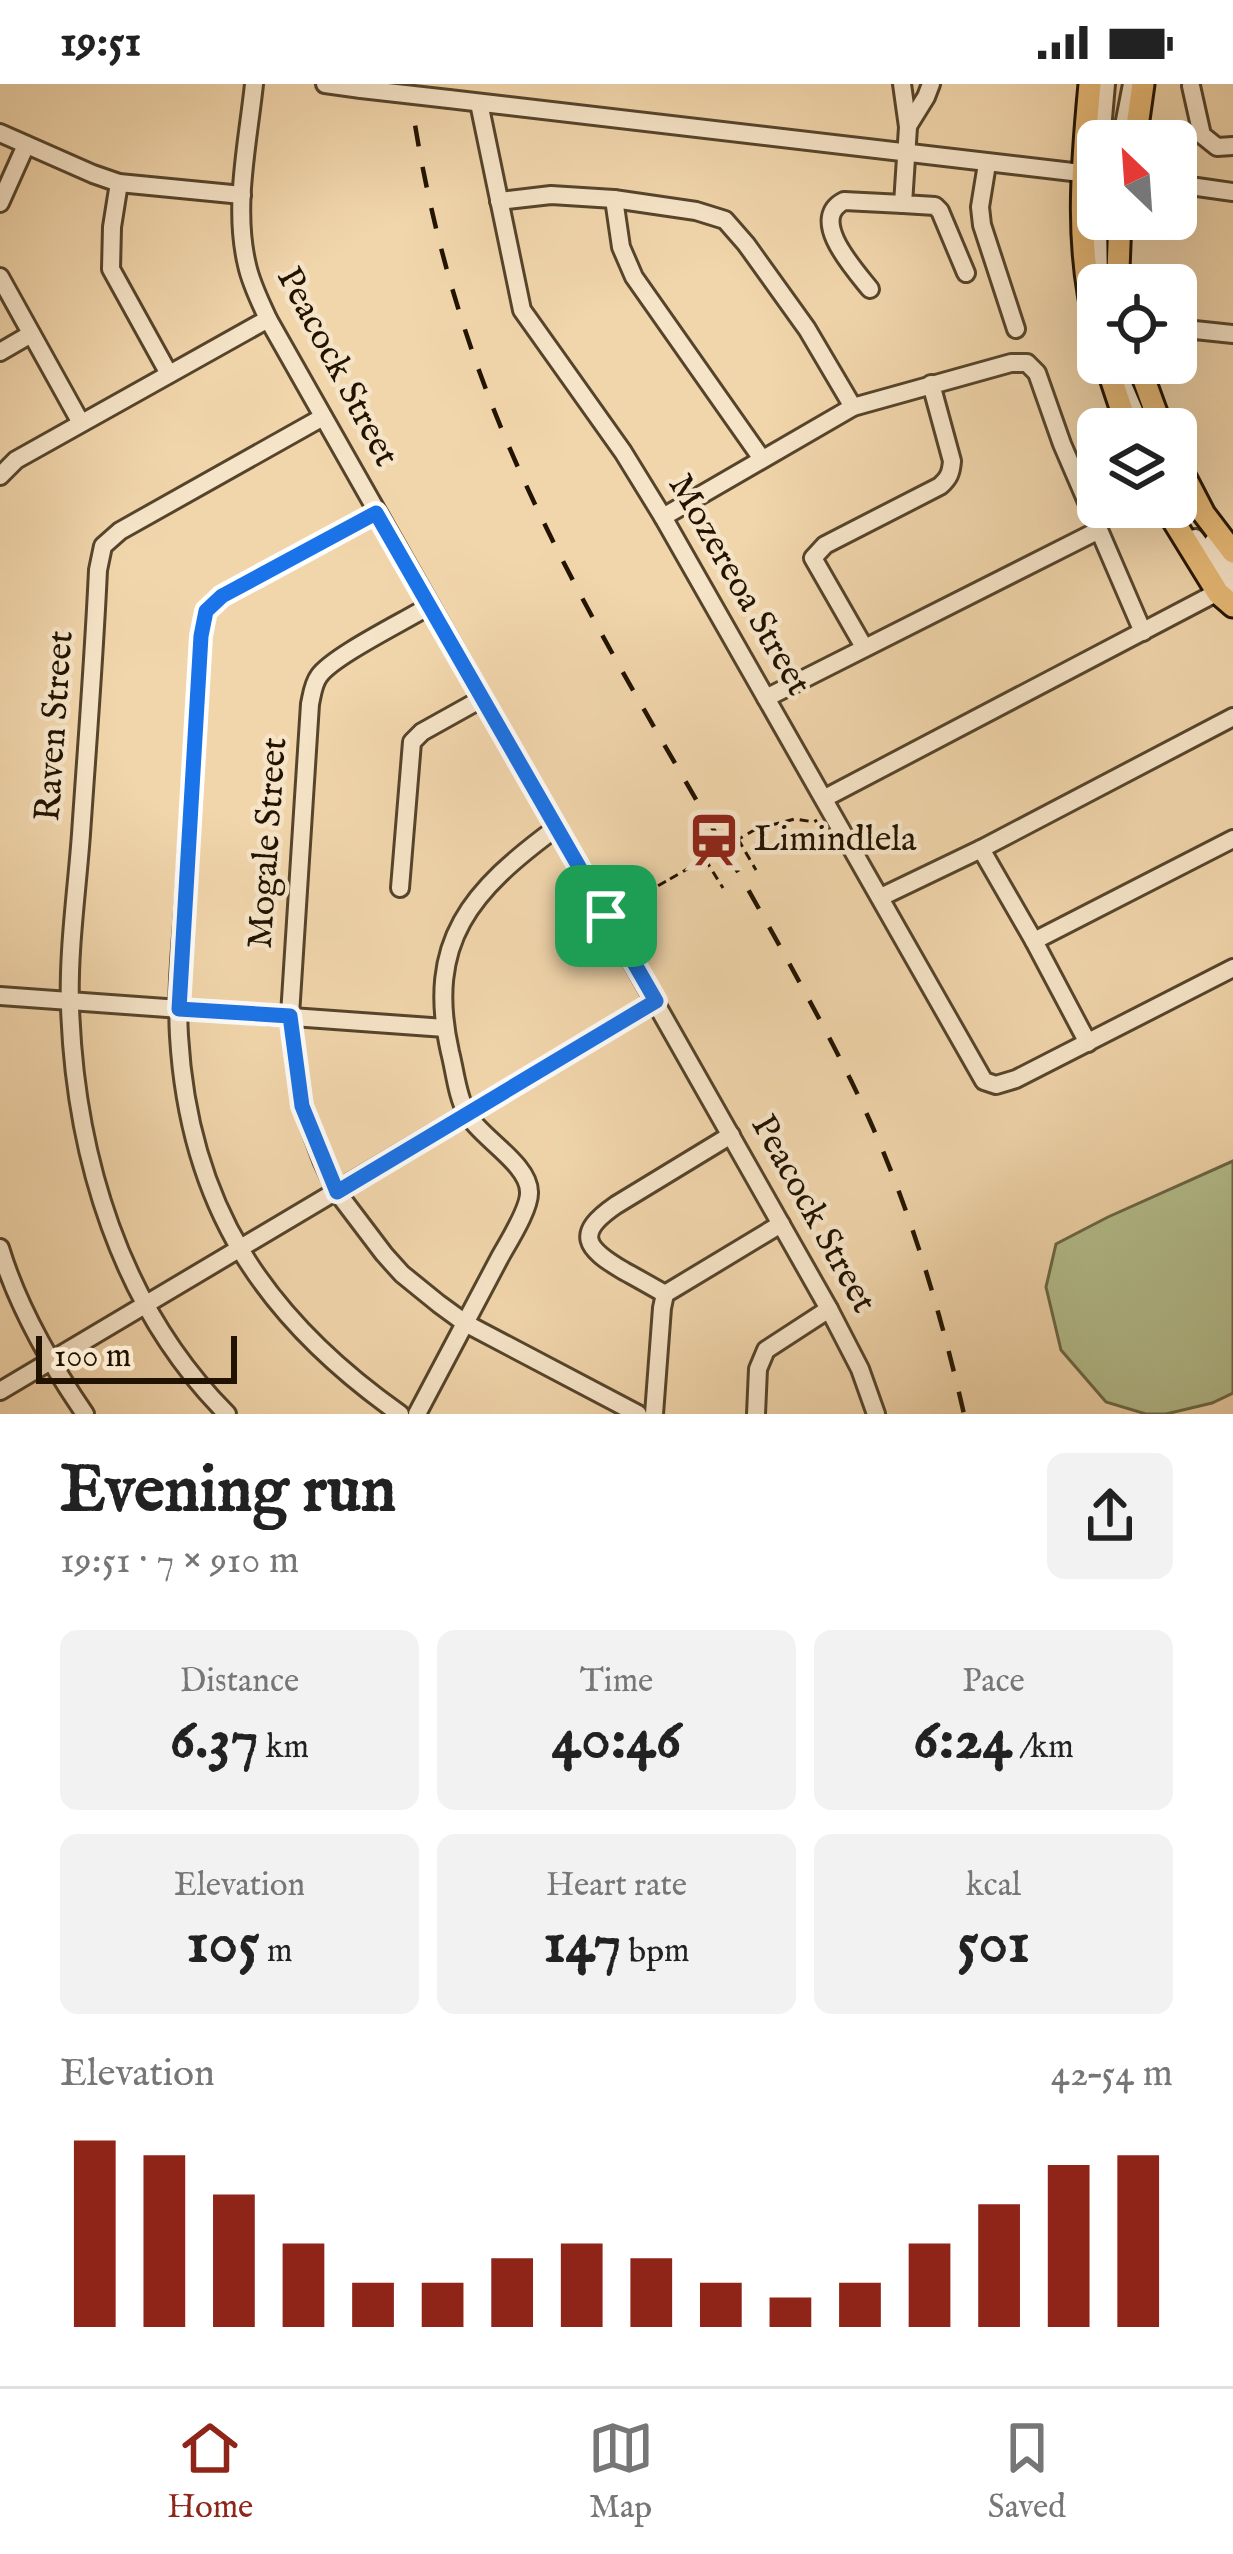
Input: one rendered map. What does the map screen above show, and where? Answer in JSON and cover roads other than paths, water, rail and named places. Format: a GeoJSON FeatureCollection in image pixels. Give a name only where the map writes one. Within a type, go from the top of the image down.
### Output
{"type":"FeatureCollection","features":[{"type":"Feature","properties":{"kind":"main road"},"geometry":{"type":"LineString","coordinates":[[1090,84],[1090,120]]}},
{"type":"Feature","properties":{"kind":"main road"},"geometry":{"type":"LineString","coordinates":[[1138,120],[1143,84]]}},
{"type":"Feature","properties":{"kind":"main road"},"geometry":{"type":"LineString","coordinates":[[1197,500],[1233,552]]}},
{"type":"Feature","properties":{"kind":"main road"},"geometry":{"type":"LineString","coordinates":[[1182,528],[1230,588]]}},
{"type":"Feature","properties":{"kind":"street","name":"Peacock Street"},"geometry":{"type":"LineString","coordinates":[[254,84],[242,195],[246,263],[268,319],[829,1309],[877,1414]]}},
{"type":"Feature","properties":{"kind":"street"},"geometry":{"type":"LineString","coordinates":[[325,84],[1077,173]]}},
{"type":"Feature","properties":{"kind":"street"},"geometry":{"type":"LineString","coordinates":[[902,84],[908,127],[902,203]]}},
{"type":"Feature","properties":{"kind":"street"},"geometry":{"type":"LineString","coordinates":[[908,127],[931,84]]}},
{"type":"Feature","properties":{"kind":"street"},"geometry":{"type":"LineString","coordinates":[[1103,120],[1106,84]]}},
{"type":"Feature","properties":{"kind":"street"},"geometry":{"type":"LineString","coordinates":[[1125,120],[1132,84]]}},
{"type":"Feature","properties":{"kind":"street"},"geometry":{"type":"LineString","coordinates":[[1191,86],[1202,134],[1216,147],[1233,146]]}},
{"type":"Feature","properties":{"kind":"street","name":"Mozereoa Street"},"geometry":{"type":"LineString","coordinates":[[479,103],[522,310],[623,452],[663,518],[979,1074],[996,1085],[1088,1042]]}},
{"type":"Feature","properties":{"kind":"street"},"geometry":{"type":"LineString","coordinates":[[0,134],[119,183],[242,195]]}},
{"type":"Feature","properties":{"kind":"street"},"geometry":{"type":"LineString","coordinates":[[0,203],[26,146]]}},
{"type":"Feature","properties":{"kind":"street"},"geometry":{"type":"LineString","coordinates":[[986,164],[982,225],[1016,329]]}},
{"type":"Feature","properties":{"kind":"street"},"geometry":{"type":"LineString","coordinates":[[119,183],[111,269],[169,374]]}},
{"type":"Feature","properties":{"kind":"street"},"geometry":{"type":"LineString","coordinates":[[1197,187],[1233,191]]}},
{"type":"Feature","properties":{"kind":"street"},"geometry":{"type":"LineString","coordinates":[[499,201],[551,195],[614,199],[725,220],[807,329],[853,407]]}},
{"type":"Feature","properties":{"kind":"street"},"geometry":{"type":"LineString","coordinates":[[614,199],[622,247],[634,277],[762,459]]}},
{"type":"Feature","properties":{"kind":"street"},"geometry":{"type":"LineString","coordinates":[[869,289],[834,238],[830,216],[836,203],[935,206],[966,273]]}},
{"type":"Feature","properties":{"kind":"street"},"geometry":{"type":"LineString","coordinates":[[0,278],[81,423]]}},
{"type":"Feature","properties":{"kind":"street"},"geometry":{"type":"LineString","coordinates":[[0,476],[16,460],[268,319]]}},
{"type":"Feature","properties":{"kind":"street"},"geometry":{"type":"LineString","coordinates":[[1197,330],[1233,334]]}},
{"type":"Feature","properties":{"kind":"street"},"geometry":{"type":"LineString","coordinates":[[0,352],[31,334]]}},
{"type":"Feature","properties":{"kind":"street"},"geometry":{"type":"LineString","coordinates":[[663,518],[853,407],[1011,363],[1027,363],[1033,367],[1143,632]]}},
{"type":"Feature","properties":{"kind":"street"},"geometry":{"type":"LineString","coordinates":[[864,647],[813,558],[825,545],[947,480],[952,461],[931,384]]}},
{"type":"Feature","properties":{"kind":"street","name":"Raven Street"},"geometry":{"type":"LineString","coordinates":[[227,1414],[178,1355],[146,1304],[108,1221],[79,1116],[69,1001],[98,570],[104,546],[120,531],[323,417]]}},
{"type":"Feature","properties":{"kind":"street"},"geometry":{"type":"LineString","coordinates":[[376,513],[222,596],[206,611],[179,1009],[189,1113],[212,1189],[238,1249],[303,1333],[335,1365],[400,1414]]}},
{"type":"Feature","properties":{"kind":"street"},"geometry":{"type":"LineString","coordinates":[[1197,517],[1230,588]]}},
{"type":"Feature","properties":{"kind":"street"},"geometry":{"type":"LineString","coordinates":[[1188,528],[1230,588]]}},
{"type":"Feature","properties":{"kind":"street"},"geometry":{"type":"LineString","coordinates":[[766,698],[1099,530]]}},
{"type":"Feature","properties":{"kind":"street"},"geometry":{"type":"LineString","coordinates":[[828,804],[1230,588]]}},
{"type":"Feature","properties":{"kind":"street","name":"Mogale Street"},"geometry":{"type":"LineString","coordinates":[[430,606],[336,662],[314,686],[290,1016],[302,1106],[337,1192],[402,1274],[465,1323],[638,1414]]}},
{"type":"Feature","properties":{"kind":"street"},"geometry":{"type":"LineString","coordinates":[[400,888],[412,742],[483,698]]}},
{"type":"Feature","properties":{"kind":"street"},"geometry":{"type":"LineString","coordinates":[[881,897],[1233,717]]}},
{"type":"Feature","properties":{"kind":"street"},"geometry":{"type":"LineString","coordinates":[[417,1414],[509,1240],[530,1190],[517,1166],[467,1114],[445,1028],[444,974],[464,916],[490,881],[556,828]]}},
{"type":"Feature","properties":{"kind":"street"},"geometry":{"type":"LineString","coordinates":[[1034,940],[1233,839]]}},
{"type":"Feature","properties":{"kind":"street"},"geometry":{"type":"LineString","coordinates":[[981,848],[1088,1042],[1233,968]]}},
{"type":"Feature","properties":{"kind":"street"},"geometry":{"type":"LineString","coordinates":[[0,996],[445,1028]]}},
{"type":"Feature","properties":{"kind":"street"},"geometry":{"type":"LineString","coordinates":[[0,1391],[656,1001]]}},
{"type":"Feature","properties":{"kind":"street"},"geometry":{"type":"LineString","coordinates":[[665,1294],[595,1252],[589,1231],[616,1204],[731,1135]]}},
{"type":"Feature","properties":{"kind":"street"},"geometry":{"type":"LineString","coordinates":[[654,1414],[665,1294],[781,1224]]}},
{"type":"Feature","properties":{"kind":"street"},"geometry":{"type":"LineString","coordinates":[[0,1248],[50,1363],[85,1414]]}},
{"type":"Feature","properties":{"kind":"street"},"geometry":{"type":"LineString","coordinates":[[756,1414],[758,1369],[766,1350],[829,1309]]}},
{"type":"Feature","properties":{"kind":"railway"},"geometry":{"type":"LineString","coordinates":[[409,84],[426,185],[451,284],[501,427],[581,596],[783,952],[860,1099],[912,1229],[964,1414]]}},
{"type":"Feature","properties":{"kind":"place","name":"Limindlela"},"geometry":{"type":"Point","coordinates":[714,840]}}]}
